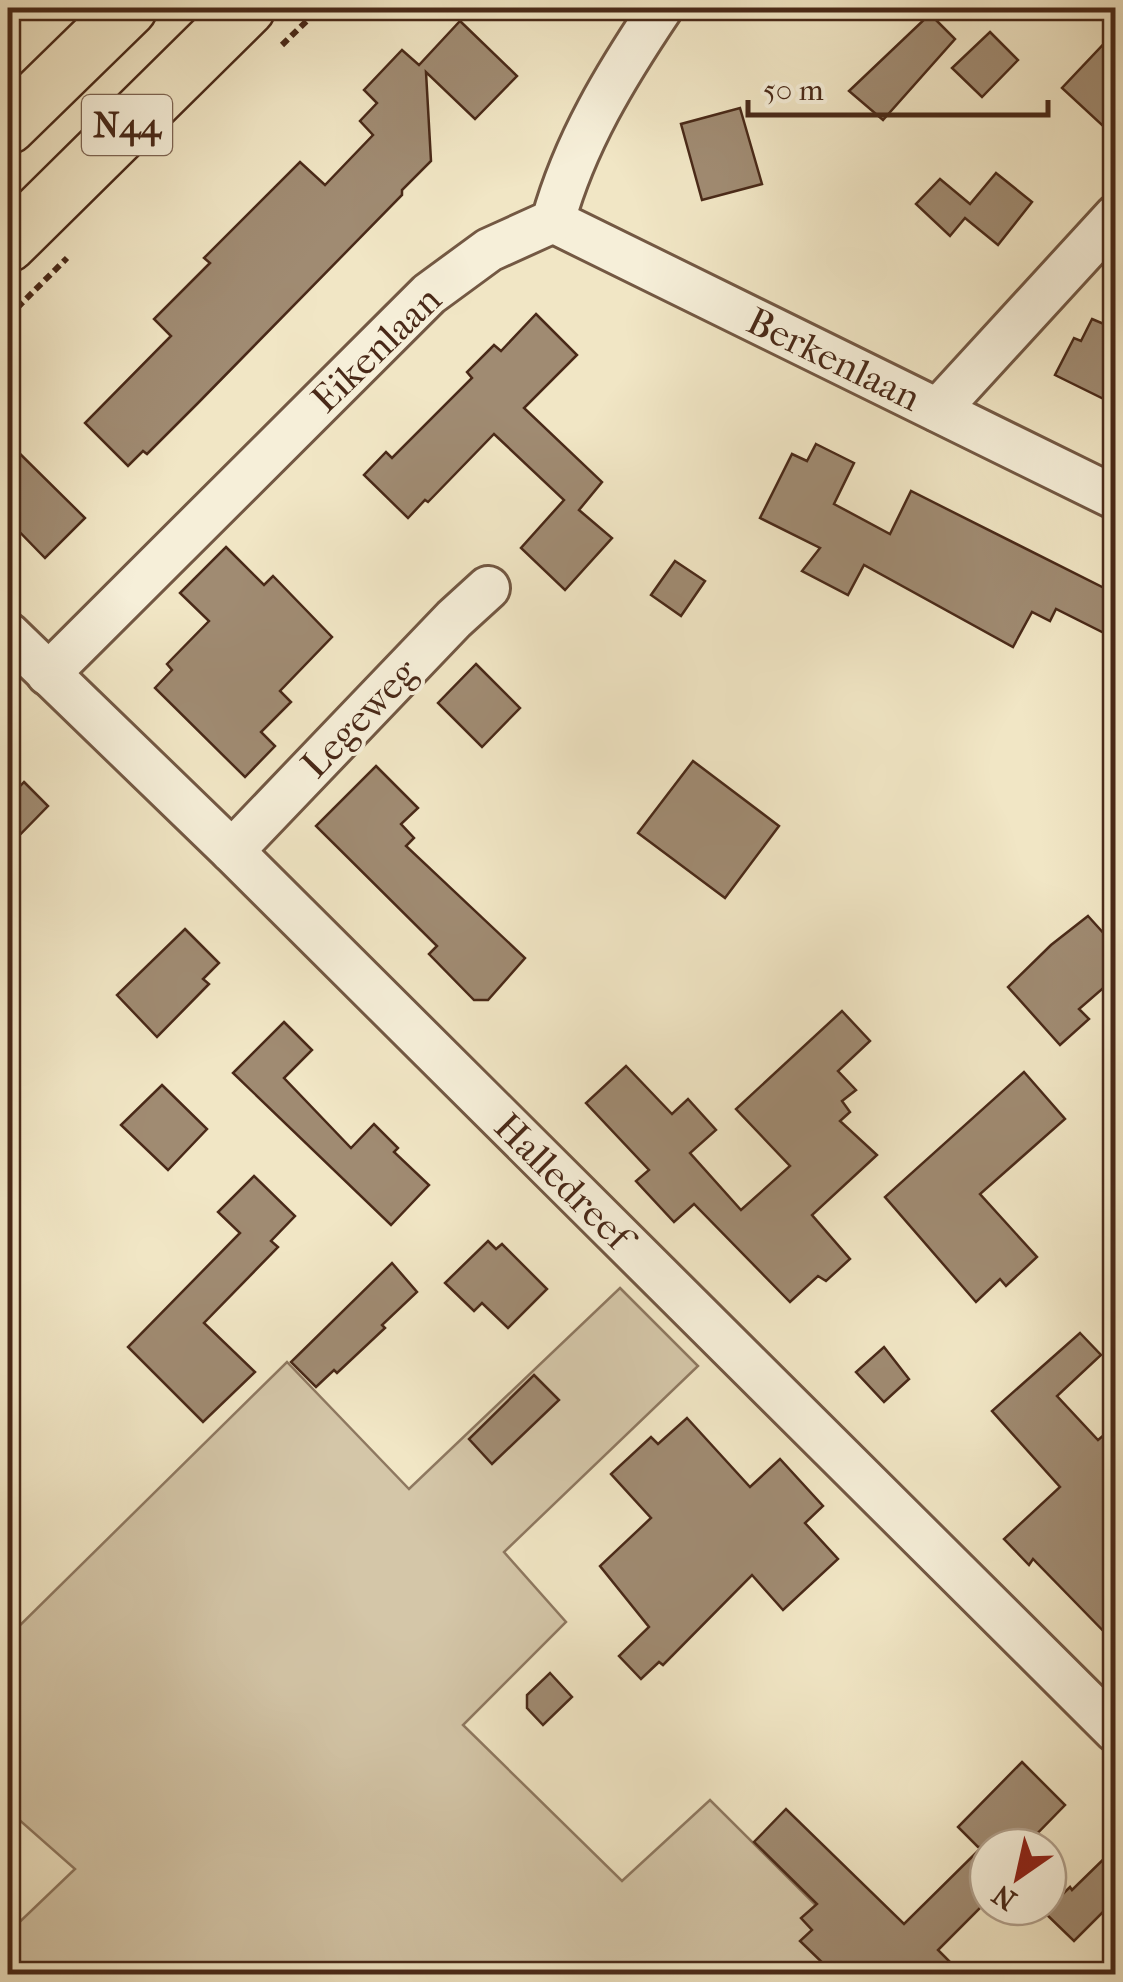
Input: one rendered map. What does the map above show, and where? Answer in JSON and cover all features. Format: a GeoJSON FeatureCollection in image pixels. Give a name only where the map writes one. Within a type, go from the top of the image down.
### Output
{"type":"FeatureCollection","features":[{"type":"Feature","properties":{"kind":"highway","name":"N44"},"geometry":{"type":"LineString","coordinates":[[8,126],[129,8]]}},
{"type":"Feature","properties":{"kind":"highway","name":"N44"},"geometry":{"type":"LineString","coordinates":[[8,244],[246,8]]}},
{"type":"Feature","properties":{"kind":"street"},"geometry":{"type":"LineString","coordinates":[[553,220],[566,174],[615,76],[662,8]]}},
{"type":"Feature","properties":{"kind":"street"},"geometry":{"type":"LineString","coordinates":[[938,410],[1116,216]]}},
{"type":"Feature","properties":{"kind":"street","name":"Berkenlaan"},"geometry":{"type":"LineString","coordinates":[[553,220],[1116,498]]}},
{"type":"Feature","properties":{"kind":"street","name":"Eikenlaan"},"geometry":{"type":"LineString","coordinates":[[48,674],[428,294],[489,250],[553,220]]}},
{"type":"Feature","properties":{"kind":"street","name":"Legeweg"},"geometry":{"type":"LineString","coordinates":[[232,850],[488,588]]}},
{"type":"Feature","properties":{"kind":"street","name":"Halledreef"},"geometry":{"type":"LineString","coordinates":[[8,634],[232,850],[1116,1731]]}},
{"type":"Feature","properties":{"kind":"path"},"geometry":{"type":"LineString","coordinates":[[1109,872],[1116,860]]}},
{"type":"Feature","properties":{"kind":"shaded area"},"geometry":{"type":"Polygon","coordinates":[[[620,1288],[698,1366],[504,1552],[566,1622],[463,1725],[622,1881],[710,1800],[885,1974],[8,1974],[8,1933],[75,1869],[8,1810],[8,1637],[287,1362],[409,1489],[620,1288]]]}},
{"type":"Feature","properties":{"kind":"building"},"geometry":{"type":"Polygon","coordinates":[[[930,14],[955,39],[883,120],[849,91],[930,14]]]}},
{"type":"Feature","properties":{"kind":"building"},"geometry":{"type":"Polygon","coordinates":[[[460,21],[517,76],[475,119],[426,72],[431,161],[198,403],[147,454],[143,451],[128,466],[85,423],[171,336],[154,319],[210,263],[204,258],[300,162],[325,185],[373,135],[360,121],[377,103],[364,90],[402,50],[419,65],[460,21]]]}},
{"type":"Feature","properties":{"kind":"building"},"geometry":{"type":"Polygon","coordinates":[[[1116,31],[1116,138],[1062,88],[1116,31]]]}},
{"type":"Feature","properties":{"kind":"building"},"geometry":{"type":"Polygon","coordinates":[[[990,32],[1018,60],[982,97],[952,68],[990,32]]]}},
{"type":"Feature","properties":{"kind":"building"},"geometry":{"type":"Polygon","coordinates":[[[740,108],[762,184],[702,200],[681,124],[740,108]]]}},
{"type":"Feature","properties":{"kind":"building"},"geometry":{"type":"Polygon","coordinates":[[[996,173],[1032,202],[998,245],[965,218],[950,236],[916,204],[940,179],[970,204],[996,173]]]}},
{"type":"Feature","properties":{"kind":"building"},"geometry":{"type":"Polygon","coordinates":[[[536,314],[577,355],[524,408],[602,482],[579,510],[612,538],[565,590],[521,548],[564,500],[494,434],[408,518],[364,475],[386,452],[392,458],[472,378],[467,372],[494,345],[501,351],[536,314]]]}},
{"type":"Feature","properties":{"kind":"building"},"geometry":{"type":"Polygon","coordinates":[[[1092,319],[1116,329],[1116,405],[1055,375],[1074,338],[1081,341],[1092,319]]]}},
{"type":"Feature","properties":{"kind":"building"},"geometry":{"type":"Polygon","coordinates":[[[8,442],[85,518],[45,558],[8,520],[8,442]]]}},
{"type":"Feature","properties":{"kind":"building"},"geometry":{"type":"Polygon","coordinates":[[[816,444],[854,463],[834,504],[890,534],[911,491],[1116,594],[1116,639],[1056,609],[1050,621],[1032,612],[1013,647],[864,565],[848,595],[802,571],[820,548],[760,518],[792,454],[807,461],[816,444]]]}},
{"type":"Feature","properties":{"kind":"building"},"geometry":{"type":"Polygon","coordinates":[[[226,547],[264,585],[273,576],[332,637],[280,691],[291,702],[261,732],[275,746],[245,777],[155,688],[172,670],[167,664],[209,621],[180,593],[226,547]]]}},
{"type":"Feature","properties":{"kind":"building"},"geometry":{"type":"Polygon","coordinates":[[[675,561],[705,581],[681,616],[651,595],[675,561]]]}},
{"type":"Feature","properties":{"kind":"building"},"geometry":{"type":"Polygon","coordinates":[[[476,664],[520,708],[482,747],[438,703],[476,664]]]}},
{"type":"Feature","properties":{"kind":"building"},"geometry":{"type":"Polygon","coordinates":[[[693,761],[779,826],[725,898],[638,833],[693,761]]]}},
{"type":"Feature","properties":{"kind":"building"},"geometry":{"type":"Polygon","coordinates":[[[376,766],[418,808],[401,824],[414,838],[406,846],[525,958],[488,1000],[474,1000],[429,954],[437,946],[316,826],[376,766]]]}},
{"type":"Feature","properties":{"kind":"building"},"geometry":{"type":"Polygon","coordinates":[[[24,782],[48,806],[8,847],[8,799],[24,782]]]}},
{"type":"Feature","properties":{"kind":"building"},"geometry":{"type":"Polygon","coordinates":[[[1088,916],[1116,947],[1116,977],[1079,1009],[1089,1019],[1060,1045],[1008,987],[1088,916]]]}},
{"type":"Feature","properties":{"kind":"building"},"geometry":{"type":"Polygon","coordinates":[[[185,929],[219,963],[203,979],[209,984],[157,1037],[117,995],[185,929]]]}},
{"type":"Feature","properties":{"kind":"building"},"geometry":{"type":"Polygon","coordinates":[[[842,1011],[870,1041],[838,1071],[856,1090],[842,1101],[850,1112],[840,1121],[877,1155],[812,1215],[850,1259],[826,1281],[818,1276],[790,1302],[694,1204],[674,1222],[636,1181],[649,1170],[586,1103],[626,1066],[672,1114],[688,1099],[716,1130],[690,1153],[741,1210],[790,1166],[736,1109],[842,1011]]]}},
{"type":"Feature","properties":{"kind":"building"},"geometry":{"type":"Polygon","coordinates":[[[284,1022],[312,1050],[284,1078],[351,1148],[374,1124],[398,1148],[394,1152],[429,1185],[391,1225],[233,1073],[284,1022]]]}},
{"type":"Feature","properties":{"kind":"building"},"geometry":{"type":"Polygon","coordinates":[[[1024,1072],[1065,1119],[980,1194],[1037,1257],[1006,1286],[1000,1279],[976,1302],[885,1197],[1024,1072]]]}},
{"type":"Feature","properties":{"kind":"building"},"geometry":{"type":"Polygon","coordinates":[[[162,1085],[207,1129],[168,1170],[121,1125],[162,1085]]]}},
{"type":"Feature","properties":{"kind":"building"},"geometry":{"type":"Polygon","coordinates":[[[254,1176],[295,1216],[271,1241],[278,1247],[204,1323],[255,1372],[203,1422],[128,1347],[240,1233],[218,1212],[254,1176]]]}},
{"type":"Feature","properties":{"kind":"building"},"geometry":{"type":"Polygon","coordinates":[[[488,1241],[496,1249],[502,1244],[547,1289],[508,1328],[482,1303],[474,1311],[445,1283],[488,1241]]]}},
{"type":"Feature","properties":{"kind":"building"},"geometry":{"type":"Polygon","coordinates":[[[392,1263],[417,1292],[382,1325],[385,1328],[337,1373],[334,1370],[316,1387],[291,1362],[392,1263]]]}},
{"type":"Feature","properties":{"kind":"building"},"geometry":{"type":"Polygon","coordinates":[[[1080,1333],[1101,1355],[1057,1396],[1098,1440],[1116,1425],[1116,1644],[1033,1559],[1029,1565],[1004,1539],[1060,1487],[992,1411],[1080,1333]]]}},
{"type":"Feature","properties":{"kind":"building"},"geometry":{"type":"Polygon","coordinates":[[[884,1347],[909,1379],[884,1402],[856,1372],[884,1347]]]}},
{"type":"Feature","properties":{"kind":"building"},"geometry":{"type":"Polygon","coordinates":[[[534,1375],[559,1400],[492,1464],[469,1439],[534,1375]]]}},
{"type":"Feature","properties":{"kind":"building"},"geometry":{"type":"Polygon","coordinates":[[[687,1418],[750,1487],[780,1459],[823,1506],[805,1523],[838,1559],[783,1610],[752,1575],[663,1665],[659,1662],[641,1679],[619,1656],[649,1627],[600,1566],[651,1518],[611,1474],[651,1437],[658,1444],[687,1418]]]}},
{"type":"Feature","properties":{"kind":"building"},"geometry":{"type":"Polygon","coordinates":[[[550,1673],[572,1697],[543,1725],[527,1708],[527,1695],[550,1673]]]}},
{"type":"Feature","properties":{"kind":"building"},"geometry":{"type":"Polygon","coordinates":[[[1022,1762],[1065,1805],[1044,1827],[968,1827],[968,1837],[958,1827],[1022,1762]]]}},
{"type":"Feature","properties":{"kind":"building"},"geometry":{"type":"Polygon","coordinates":[[[786,1809],[904,1924],[968,1861],[968,1920],[938,1950],[962,1974],[834,1974],[800,1941],[812,1930],[801,1918],[817,1904],[754,1842],[786,1809]]]}},
{"type":"Feature","properties":{"kind":"building"},"geometry":{"type":"Polygon","coordinates":[[[1116,1847],[1116,1899],[1074,1941],[1060,1927],[1068,1927],[1068,1889],[1072,1890],[1116,1847]]]}}]}
